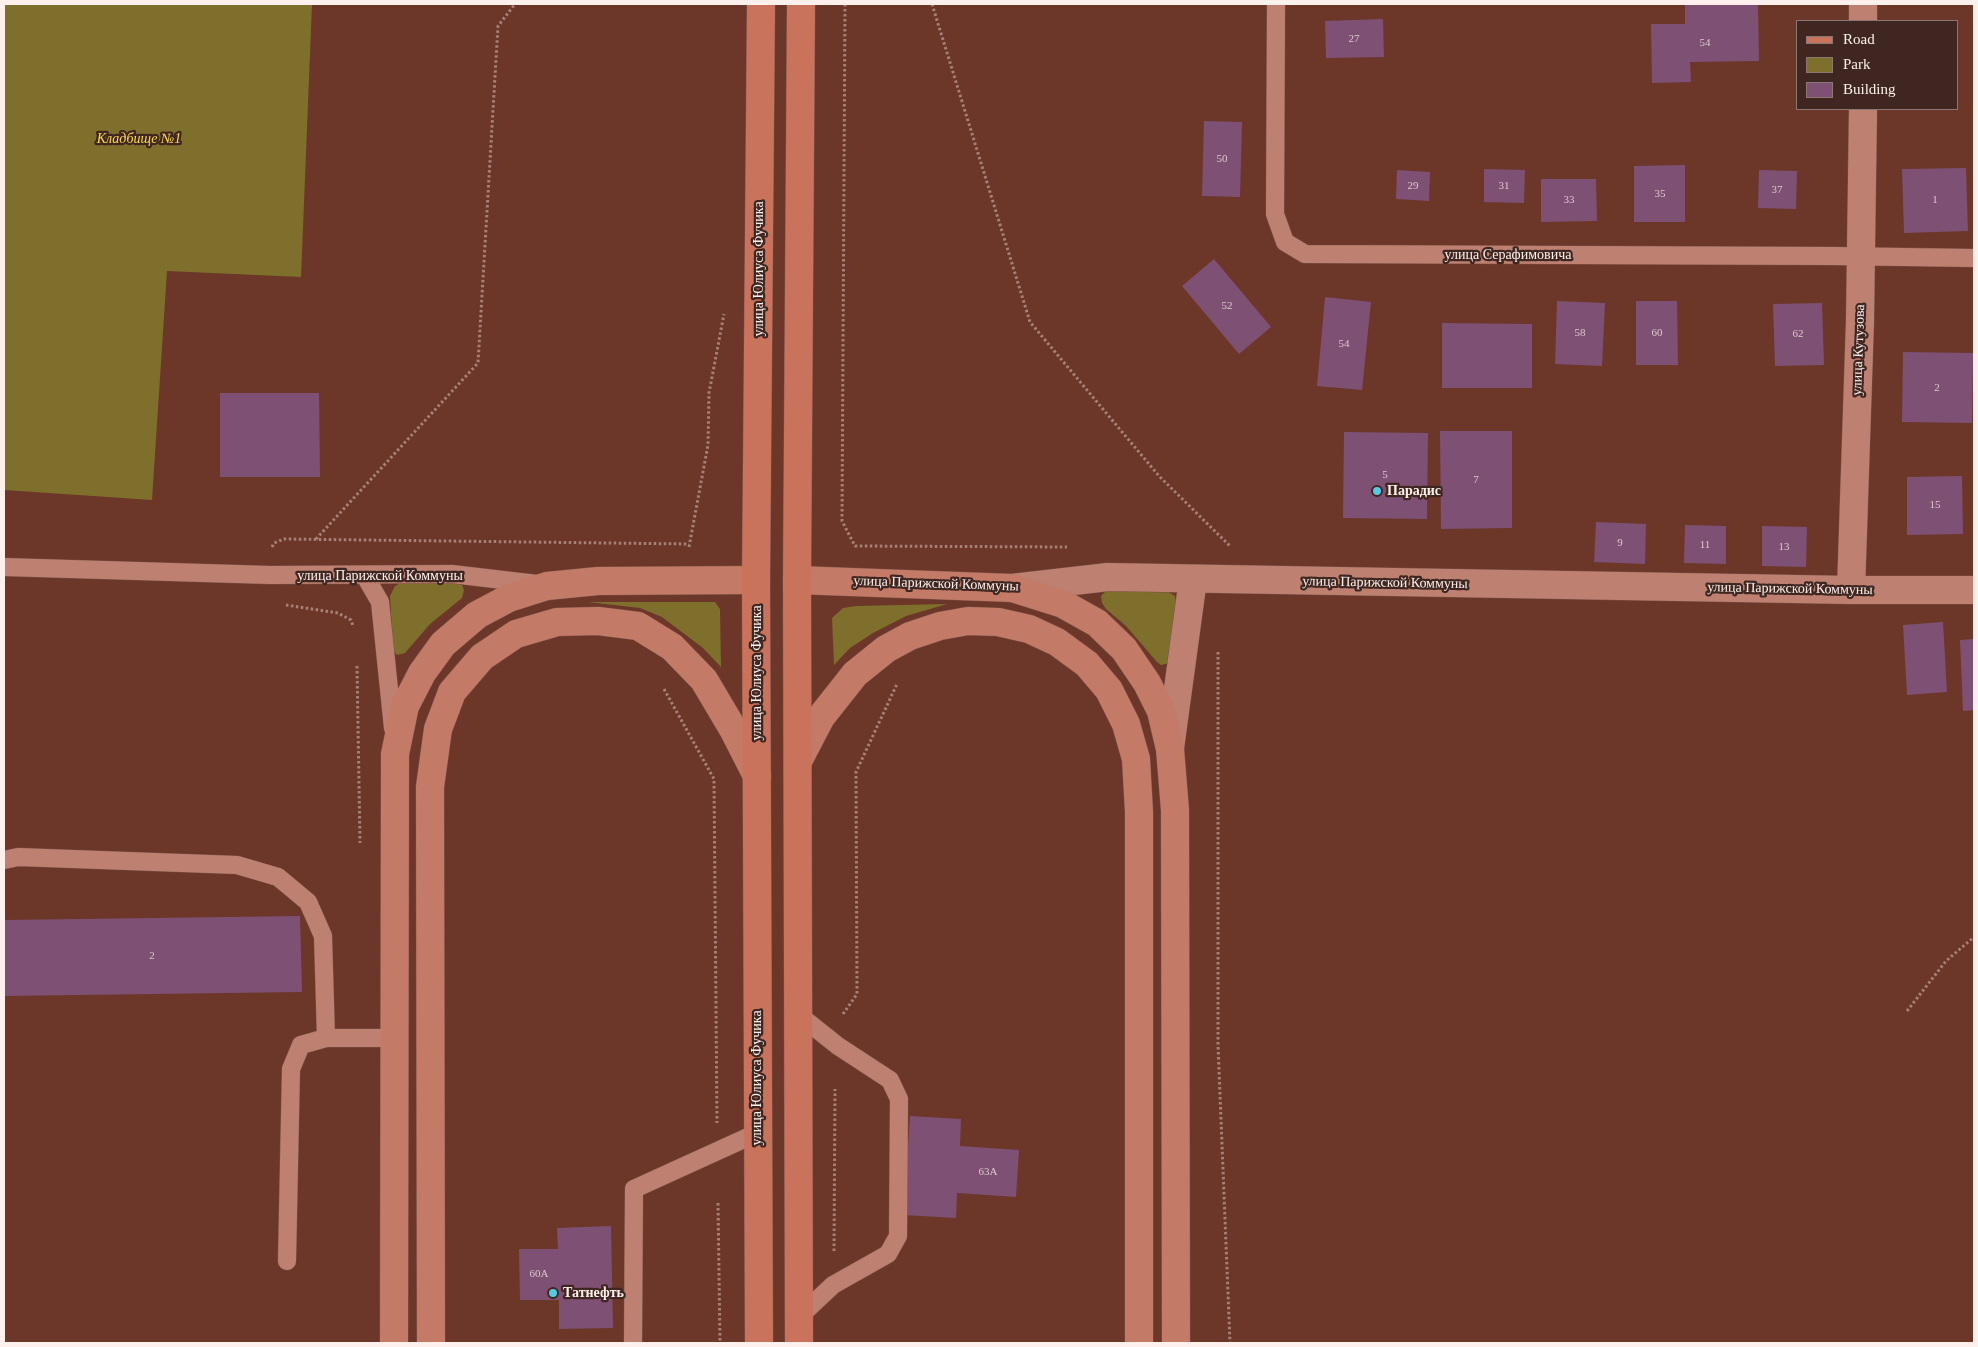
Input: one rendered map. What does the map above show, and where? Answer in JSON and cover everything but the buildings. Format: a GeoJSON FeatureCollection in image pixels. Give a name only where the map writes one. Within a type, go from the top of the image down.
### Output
{"type":"FeatureCollection","features":[{"type":"Feature","properties":{"kind":"main road","name":"улица Юлиуса Фучика"},"geometry":{"type":"LineString","coordinates":[[759,1343],[756,580],[760,4]]}},
{"type":"Feature","properties":{"kind":"main road"},"geometry":{"type":"LineString","coordinates":[[799,1330],[797,580],[801,4]]}},
{"type":"Feature","properties":{"kind":"main road","name":"улица Парижской Коммуны"},"geometry":{"type":"LineString","coordinates":[[547,586],[598,581],[756,580]]}},
{"type":"Feature","properties":{"kind":"main road","name":"улица Парижской Коммуны"},"geometry":{"type":"LineString","coordinates":[[797,580],[1012,588]]}},
{"type":"Feature","properties":{"kind":"main road"},"geometry":{"type":"LineString","coordinates":[[394,1343],[395,754],[405,706],[422,673],[444,644],[477,615],[509,598],[547,586]]}},
{"type":"Feature","properties":{"kind":"main road"},"geometry":{"type":"LineString","coordinates":[[1012,588],[1063,604],[1097,624],[1124,649],[1147,683],[1161,710],[1170,750],[1175,810],[1176,1343]]}},
{"type":"Feature","properties":{"kind":"main road"},"geometry":{"type":"LineString","coordinates":[[431,1343],[430,787],[438,729],[452,692],[482,657],[516,634],[558,622],[598,621],[638,626],[672,647],[704,680],[734,729],[757,776]]}},
{"type":"Feature","properties":{"kind":"main road"},"geometry":{"type":"LineString","coordinates":[[798,760],[822,717],[855,674],[886,649],[910,636],[940,626],[968,621],[998,622],[1029,629],[1057,642],[1087,664],[1109,690],[1126,724],[1136,759],[1139,812],[1139,1343]]}},
{"type":"Feature","properties":{"kind":"main road"},"geometry":{"type":"LineString","coordinates":[[394,1038],[430,1038]]}},
{"type":"Feature","properties":{"kind":"street"},"geometry":{"type":"LineString","coordinates":[[1863,20],[1864,4]]}},
{"type":"Feature","properties":{"kind":"street","name":"улица Кутузова"},"geometry":{"type":"LineString","coordinates":[[1850,590],[1861,256],[1863,110]]}},
{"type":"Feature","properties":{"kind":"street","name":"улица Парижской Коммуны"},"geometry":{"type":"LineString","coordinates":[[1012,588],[1108,577],[1850,590],[1974,590]]}},
{"type":"Feature","properties":{"kind":"street"},"geometry":{"type":"LineString","coordinates":[[1170,750],[1193,579]]}},
{"type":"Feature","properties":{"kind":"lane","name":"улица Серафимовича"},"geometry":{"type":"LineString","coordinates":[[1276,4],[1275,214],[1285,242],[1305,254],[1974,258]]}},
{"type":"Feature","properties":{"kind":"lane","name":"улица Парижской Коммуны"},"geometry":{"type":"LineString","coordinates":[[4,567],[270,575],[365,576],[452,574],[547,586]]}},
{"type":"Feature","properties":{"kind":"lane"},"geometry":{"type":"LineString","coordinates":[[365,576],[380,602],[395,754]]}},
{"type":"Feature","properties":{"kind":"lane"},"geometry":{"type":"LineString","coordinates":[[4,860],[18,857],[237,865],[278,877],[308,902],[323,936],[326,1038]]}},
{"type":"Feature","properties":{"kind":"lane"},"geometry":{"type":"LineString","coordinates":[[799,1015],[838,1046],[890,1080],[899,1099],[898,1236],[888,1254],[833,1285],[799,1330]]}},
{"type":"Feature","properties":{"kind":"lane"},"geometry":{"type":"LineString","coordinates":[[287,1261],[290,1069],[301,1045],[326,1038],[394,1038]]}},
{"type":"Feature","properties":{"kind":"lane"},"geometry":{"type":"LineString","coordinates":[[632,1343],[634,1189],[757,1133]]}},
{"type":"Feature","properties":{"kind":"path"},"geometry":{"type":"LineString","coordinates":[[316,539],[478,363],[498,26],[516,4]]}},
{"type":"Feature","properties":{"kind":"path"},"geometry":{"type":"LineString","coordinates":[[845,4],[842,522],[855,546],[1073,547]]}},
{"type":"Feature","properties":{"kind":"path"},"geometry":{"type":"LineString","coordinates":[[932,4],[1030,322],[1159,476],[1231,547],[1221,547]]}},
{"type":"Feature","properties":{"kind":"path"},"geometry":{"type":"LineString","coordinates":[[690,553],[689,544],[708,445],[709,393],[725,307]]}},
{"type":"Feature","properties":{"kind":"path"},"geometry":{"type":"LineString","coordinates":[[270,553],[274,543],[284,539],[689,544]]}},
{"type":"Feature","properties":{"kind":"path"},"geometry":{"type":"LineString","coordinates":[[277,603],[338,612],[351,620],[353,628]]}},
{"type":"Feature","properties":{"kind":"path"},"geometry":{"type":"LineString","coordinates":[[1218,650],[1218,1045],[1230,1343]]}},
{"type":"Feature","properties":{"kind":"path"},"geometry":{"type":"LineString","coordinates":[[356,656],[360,852]]}},
{"type":"Feature","properties":{"kind":"path"},"geometry":{"type":"LineString","coordinates":[[840,1018],[857,994],[856,772],[900,679]]}},
{"type":"Feature","properties":{"kind":"path"},"geometry":{"type":"LineString","coordinates":[[660,681],[714,779],[717,1129]]}},
{"type":"Feature","properties":{"kind":"path"},"geometry":{"type":"LineString","coordinates":[[1908,1011],[1946,961],[1974,937]]}},
{"type":"Feature","properties":{"kind":"path"},"geometry":{"type":"LineString","coordinates":[[834,1251],[835,1089]]}},
{"type":"Feature","properties":{"kind":"path"},"geometry":{"type":"LineString","coordinates":[[718,1203],[720,1343]]}},
{"type":"Feature","properties":{"kind":"green space","name":"Кладбище №1"},"geometry":{"type":"Polygon","coordinates":[[[4,4],[312,4],[301,277],[167,271],[152,500],[4,490],[4,4]]]}},
{"type":"Feature","properties":{"kind":"green space"},"geometry":{"type":"Polygon","coordinates":[[[405,581],[453,581],[462,585],[464,590],[462,598],[430,624],[405,653],[397,655],[393,650],[390,596],[395,586],[405,581]]]}},
{"type":"Feature","properties":{"kind":"green space"},"geometry":{"type":"Polygon","coordinates":[[[1113,589],[1165,590],[1175,596],[1173,662],[1161,665],[1157,662],[1126,626],[1106,609],[1102,603],[1101,596],[1113,589]]]}},
{"type":"Feature","properties":{"kind":"green space"},"geometry":{"type":"Polygon","coordinates":[[[588,602],[715,602],[720,609],[721,667],[703,648],[662,617],[640,608],[588,602]]]}},
{"type":"Feature","properties":{"kind":"green space"},"geometry":{"type":"Polygon","coordinates":[[[947,604],[906,616],[873,633],[850,648],[834,665],[832,618],[843,608],[947,604]]]}},
{"type":"Feature","properties":{"kind":"place","name":"Парадис"},"geometry":{"type":"Point","coordinates":[1377,491]}},
{"type":"Feature","properties":{"kind":"place","name":"Татнефть"},"geometry":{"type":"Point","coordinates":[553,1293]}}]}
